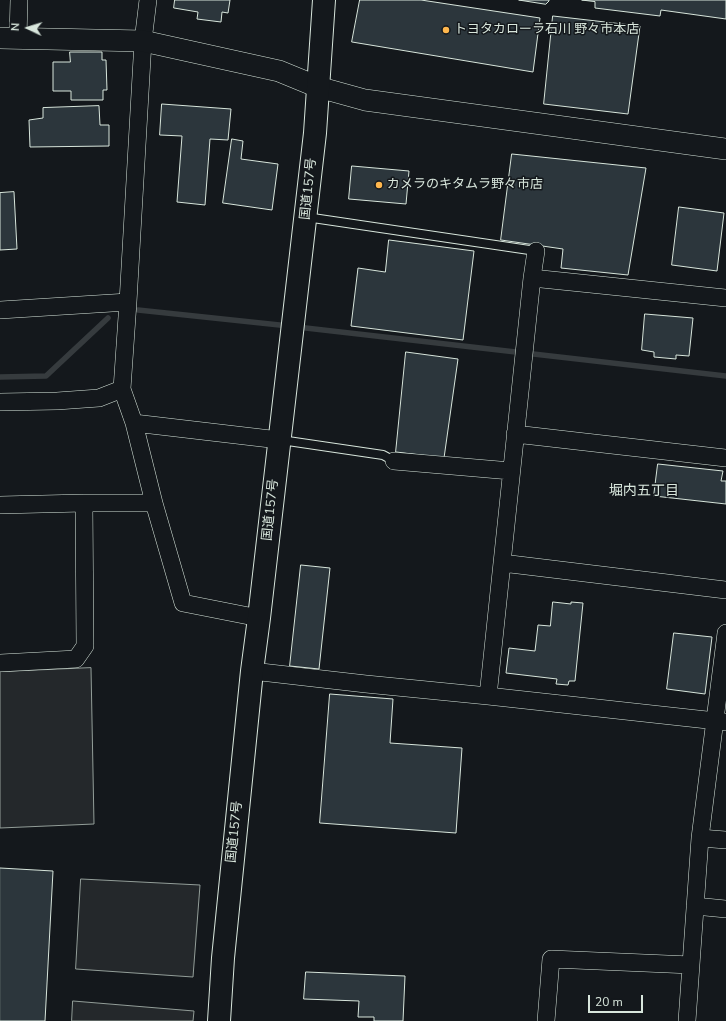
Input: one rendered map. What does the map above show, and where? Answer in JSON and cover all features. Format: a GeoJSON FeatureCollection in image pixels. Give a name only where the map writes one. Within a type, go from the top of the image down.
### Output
{"type":"FeatureCollection","features":[{"type":"Feature","properties":{"kind":"highway","name":"国道157号"},"geometry":{"type":"LineString","coordinates":[[220,1020],[223,958],[252,671],[260,618],[315,132],[324,0]]}},
{"type":"Feature","properties":{"kind":"street"},"geometry":{"type":"LineString","coordinates":[[19,0],[9,38],[143,40],[279,71],[318,87],[365,100],[726,149]]}},
{"type":"Feature","properties":{"kind":"street"},"geometry":{"type":"LineString","coordinates":[[148,0],[143,40],[122,389],[134,423],[154,503],[183,602],[260,618]]}},
{"type":"Feature","properties":{"kind":"street"},"geometry":{"type":"LineString","coordinates":[[488,696],[515,434],[536,251]]}},
{"type":"Feature","properties":{"kind":"street"},"geometry":{"type":"LineString","coordinates":[[532,278],[726,298]]}},
{"type":"Feature","properties":{"kind":"street"},"geometry":{"type":"LineString","coordinates":[[0,310],[128,302]]}},
{"type":"Feature","properties":{"kind":"street"},"geometry":{"type":"LineString","coordinates":[[0,402],[57,401],[98,398],[122,389]]}},
{"type":"Feature","properties":{"kind":"street"},"geometry":{"type":"LineString","coordinates":[[134,423],[279,440]]}},
{"type":"Feature","properties":{"kind":"street"},"geometry":{"type":"LineString","coordinates":[[515,434],[726,458]]}},
{"type":"Feature","properties":{"kind":"street"},"geometry":{"type":"LineString","coordinates":[[394,461],[512,471]]}},
{"type":"Feature","properties":{"kind":"street"},"geometry":{"type":"LineString","coordinates":[[0,505],[84,502],[154,503]]}},
{"type":"Feature","properties":{"kind":"street"},"geometry":{"type":"LineString","coordinates":[[0,663],[76,659],[85,646],[84,502]]}},
{"type":"Feature","properties":{"kind":"street"},"geometry":{"type":"LineString","coordinates":[[502,563],[726,590]]}},
{"type":"Feature","properties":{"kind":"street"},"geometry":{"type":"LineString","coordinates":[[687,1021],[700,838],[720,722],[726,633]]}},
{"type":"Feature","properties":{"kind":"street"},"geometry":{"type":"LineString","coordinates":[[252,671],[720,722]]}},
{"type":"Feature","properties":{"kind":"street"},"geometry":{"type":"LineString","coordinates":[[700,838],[726,840]]}},
{"type":"Feature","properties":{"kind":"street"},"geometry":{"type":"LineString","coordinates":[[695,906],[726,909]]}},
{"type":"Feature","properties":{"kind":"street"},"geometry":{"type":"LineString","coordinates":[[546,1021],[551,959],[691,965]]}},
{"type":"Feature","properties":{"kind":"lane"},"geometry":{"type":"LineString","coordinates":[[306,216],[536,251]]}},
{"type":"Feature","properties":{"kind":"lane"},"geometry":{"type":"LineString","coordinates":[[279,440],[382,455],[394,461]]}},
{"type":"Feature","properties":{"kind":"shaded area"},"geometry":{"type":"Polygon","coordinates":[[[91,668],[94,824],[0,828],[0,672],[91,668]]]}},
{"type":"Feature","properties":{"kind":"shaded area"},"geometry":{"type":"Polygon","coordinates":[[[81,879],[200,885],[193,977],[76,969],[81,879]]]}},
{"type":"Feature","properties":{"kind":"shaded area"},"geometry":{"type":"Polygon","coordinates":[[[73,1001],[194,1011],[193,1021],[72,1021],[73,1001]]]}},
{"type":"Feature","properties":{"kind":"building"},"geometry":{"type":"Polygon","coordinates":[[[175,0],[230,0],[228,13],[222,12],[221,22],[197,19],[198,12],[174,8],[175,0]]]}},
{"type":"Feature","properties":{"kind":"building","name":"トヨタカローラ石川 野々市本店"},"geometry":{"type":"Polygon","coordinates":[[[360,0],[421,0],[540,18],[533,72],[352,42],[360,0]]]}},
{"type":"Feature","properties":{"kind":"building"},"geometry":{"type":"Polygon","coordinates":[[[519,0],[549,0],[549,1],[546,4],[519,0]]]}},
{"type":"Feature","properties":{"kind":"building"},"geometry":{"type":"Polygon","coordinates":[[[582,0],[726,0],[726,19],[661,10],[660,16],[595,8],[595,2],[582,0]]]}},
{"type":"Feature","properties":{"kind":"building"},"geometry":{"type":"Polygon","coordinates":[[[553,16],[640,26],[628,114],[544,104],[553,16]]]}},
{"type":"Feature","properties":{"kind":"building"},"geometry":{"type":"Polygon","coordinates":[[[70,52],[102,52],[102,60],[106,60],[107,90],[103,90],[103,100],[71,100],[71,91],[53,91],[53,62],[70,62],[70,52]]]}},
{"type":"Feature","properties":{"kind":"building"},"geometry":{"type":"Polygon","coordinates":[[[162,104],[231,109],[228,140],[210,139],[205,205],[177,202],[182,136],[160,135],[162,104]]]}},
{"type":"Feature","properties":{"kind":"building"},"geometry":{"type":"Polygon","coordinates":[[[99,106],[100,125],[109,125],[109,146],[30,147],[29,120],[43,118],[43,108],[99,106]]]}},
{"type":"Feature","properties":{"kind":"building"},"geometry":{"type":"Polygon","coordinates":[[[232,139],[243,141],[241,159],[278,164],[272,210],[223,203],[232,139]]]}},
{"type":"Feature","properties":{"kind":"building"},"geometry":{"type":"Polygon","coordinates":[[[512,154],[646,168],[628,275],[561,268],[563,249],[501,240],[512,154]]]}},
{"type":"Feature","properties":{"kind":"building","name":"カメラのキタムラ野々市店"},"geometry":{"type":"Polygon","coordinates":[[[352,166],[409,171],[406,204],[349,199],[352,166]]]}},
{"type":"Feature","properties":{"kind":"building"},"geometry":{"type":"Polygon","coordinates":[[[14,192],[17,249],[0,250],[0,193],[14,192]]]}},
{"type":"Feature","properties":{"kind":"building"},"geometry":{"type":"Polygon","coordinates":[[[679,207],[724,213],[717,271],[672,265],[679,207]]]}},
{"type":"Feature","properties":{"kind":"building"},"geometry":{"type":"Polygon","coordinates":[[[389,240],[474,251],[463,340],[351,326],[358,268],[385,272],[389,240]]]}},
{"type":"Feature","properties":{"kind":"building"},"geometry":{"type":"Polygon","coordinates":[[[645,314],[693,318],[689,356],[676,355],[676,359],[654,357],[654,352],[642,350],[645,314]]]}},
{"type":"Feature","properties":{"kind":"building"},"geometry":{"type":"Polygon","coordinates":[[[406,352],[458,359],[444,458],[396,452],[406,352]]]}},
{"type":"Feature","properties":{"kind":"building"},"geometry":{"type":"Polygon","coordinates":[[[658,464],[723,471],[721,481],[726,481],[726,504],[654,496],[658,464]]]}},
{"type":"Feature","properties":{"kind":"building"},"geometry":{"type":"Polygon","coordinates":[[[301,565],[330,568],[319,669],[290,666],[301,565]]]}},
{"type":"Feature","properties":{"kind":"building"},"geometry":{"type":"Polygon","coordinates":[[[553,602],[571,604],[571,602],[583,603],[575,681],[569,681],[568,685],[556,684],[557,679],[506,673],[509,648],[535,651],[538,625],[550,626],[553,602]]]}},
{"type":"Feature","properties":{"kind":"building"},"geometry":{"type":"Polygon","coordinates":[[[674,633],[712,637],[705,694],[667,689],[674,633]]]}},
{"type":"Feature","properties":{"kind":"building"},"geometry":{"type":"Polygon","coordinates":[[[330,694],[393,699],[390,743],[462,748],[456,833],[320,823],[330,694]]]}},
{"type":"Feature","properties":{"kind":"building"},"geometry":{"type":"Polygon","coordinates":[[[0,868],[53,871],[45,1021],[0,1021],[0,868]]]}},
{"type":"Feature","properties":{"kind":"building"},"geometry":{"type":"Polygon","coordinates":[[[306,972],[405,976],[403,1021],[374,1021],[374,1017],[358,1017],[359,1001],[304,999],[306,972]]]}},
{"type":"Feature","properties":{"kind":"waterway"},"geometry":{"type":"LineString","coordinates":[[138,310],[289,326]]}},
{"type":"Feature","properties":{"kind":"waterway"},"geometry":{"type":"LineString","coordinates":[[0,377],[46,376],[108,318]]}},
{"type":"Feature","properties":{"kind":"waterway"},"geometry":{"type":"LineString","coordinates":[[297,327],[726,376]]}},
{"type":"Feature","properties":{"kind":"place","name":"トヨタカローラ石川 野々市本店"},"geometry":{"type":"Point","coordinates":[446,30]}},
{"type":"Feature","properties":{"kind":"place","name":"カメラのキタムラ野々市店"},"geometry":{"type":"Point","coordinates":[379,185]}},
{"type":"Feature","properties":{"kind":"district","name":"堀内五丁目"},"geometry":{"type":"Point","coordinates":[644,492]}}]}
